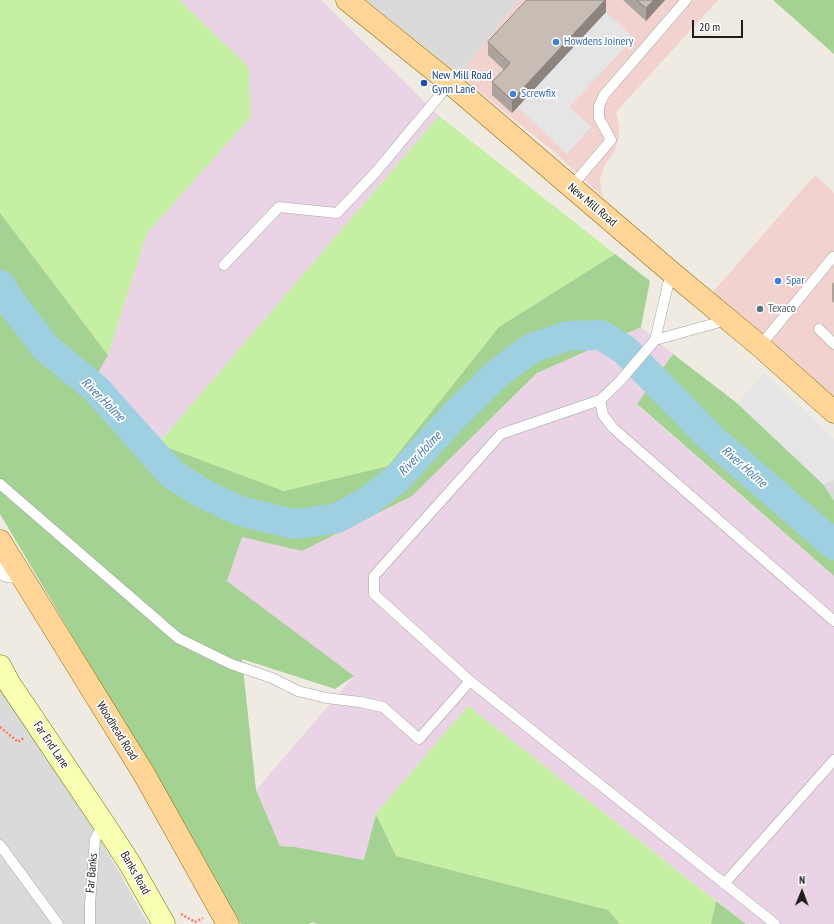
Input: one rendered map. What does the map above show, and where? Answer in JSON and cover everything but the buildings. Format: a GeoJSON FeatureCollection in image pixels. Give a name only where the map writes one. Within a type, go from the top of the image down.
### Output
{"type":"FeatureCollection","features":[{"type":"Feature","properties":{"kind":"main road","name":"New Mill Road"},"geometry":{"type":"LineString","coordinates":[[347,0],[450,83],[670,272],[760,346],[834,412]]}},
{"type":"Feature","properties":{"kind":"main road","name":"Woodhead Road"},"geometry":{"type":"LineString","coordinates":[[0,541],[10,571],[144,774],[221,919]]}},
{"type":"Feature","properties":{"kind":"street","name":"Far End Lane"},"geometry":{"type":"LineString","coordinates":[[0,666],[9,683],[104,824]]}},
{"type":"Feature","properties":{"kind":"street","name":"Banks Road"},"geometry":{"type":"LineString","coordinates":[[104,824],[130,864],[170,918]]}},
{"type":"Feature","properties":{"kind":"lane"},"geometry":{"type":"LineString","coordinates":[[571,187],[611,140],[599,118],[599,106],[604,95],[686,0]]}},
{"type":"Feature","properties":{"kind":"lane"},"geometry":{"type":"LineString","coordinates":[[224,265],[279,207],[338,214],[375,173],[450,83]]}},
{"type":"Feature","properties":{"kind":"lane"},"geometry":{"type":"LineString","coordinates":[[760,346],[833,258]]}},
{"type":"Feature","properties":{"kind":"lane"},"geometry":{"type":"LineString","coordinates":[[670,272],[655,340],[620,381],[600,400],[501,434],[374,576],[374,594],[470,681],[775,924]]}},
{"type":"Feature","properties":{"kind":"lane"},"geometry":{"type":"LineString","coordinates":[[655,340],[727,320]]}},
{"type":"Feature","properties":{"kind":"lane"},"geometry":{"type":"LineString","coordinates":[[819,329],[834,344]]}},
{"type":"Feature","properties":{"kind":"lane"},"geometry":{"type":"LineString","coordinates":[[600,400],[603,415],[613,428],[834,621]]}},
{"type":"Feature","properties":{"kind":"lane"},"geometry":{"type":"LineString","coordinates":[[0,484],[178,638],[231,664],[272,678],[298,691],[326,698],[360,702],[383,707],[419,739],[470,681]]}},
{"type":"Feature","properties":{"kind":"lane"},"geometry":{"type":"LineString","coordinates":[[724,884],[834,760]]}},
{"type":"Feature","properties":{"kind":"lane","name":"Far Banks"},"geometry":{"type":"LineString","coordinates":[[90,924],[95,839],[104,824]]}},
{"type":"Feature","properties":{"kind":"lane"},"geometry":{"type":"LineString","coordinates":[[0,845],[58,924]]}},
{"type":"Feature","properties":{"kind":"path"},"geometry":{"type":"LineString","coordinates":[[0,727],[18,742]]}},
{"type":"Feature","properties":{"kind":"path"},"geometry":{"type":"LineString","coordinates":[[170,918],[195,922],[221,919]]}},
{"type":"Feature","properties":{"kind":"shaded area"},"geometry":{"type":"Polygon","coordinates":[[[179,0],[321,0],[439,116],[158,444],[98,373],[108,355],[147,233],[250,117],[249,67],[179,0]]]}},
{"type":"Feature","properties":{"kind":"shaded area"},"geometry":{"type":"Polygon","coordinates":[[[366,0],[519,0],[459,75],[366,0]]]}},
{"type":"Feature","properties":{"kind":"shaded area"},"geometry":{"type":"Polygon","coordinates":[[[519,0],[718,0],[616,112],[619,126],[619,138],[614,152],[605,165],[600,177],[602,196],[553,151],[459,75],[519,0]]]}},
{"type":"Feature","properties":{"kind":"shaded area"},"geometry":{"type":"Polygon","coordinates":[[[606,12],[634,38],[569,107],[591,127],[567,154],[517,107],[606,12]]]}},
{"type":"Feature","properties":{"kind":"shaded area"},"geometry":{"type":"Polygon","coordinates":[[[815,175],[834,193],[834,396],[775,344],[712,293],[815,175]]]}},
{"type":"Feature","properties":{"kind":"shaded area"},"geometry":{"type":"Polygon","coordinates":[[[641,327],[673,354],[637,405],[834,576],[834,924],[746,924],[468,706],[376,814],[364,860],[295,847],[280,846],[256,790],[354,676],[227,581],[242,536],[302,551],[412,496],[537,373],[641,327]]]}},
{"type":"Feature","properties":{"kind":"shaded area"},"geometry":{"type":"Polygon","coordinates":[[[764,373],[834,439],[834,480],[823,484],[737,403],[764,373]]]}},
{"type":"Feature","properties":{"kind":"shaded area"},"geometry":{"type":"Polygon","coordinates":[[[834,480],[834,501],[823,484],[834,480]]]}},
{"type":"Feature","properties":{"kind":"shaded area"},"geometry":{"type":"Polygon","coordinates":[[[0,684],[87,815],[148,924],[0,924],[0,684]]]}},
{"type":"Feature","properties":{"kind":"green space"},"geometry":{"type":"Polygon","coordinates":[[[0,0],[179,0],[249,67],[250,118],[147,233],[108,355],[0,213],[0,0]]]}},
{"type":"Feature","properties":{"kind":"green space"},"geometry":{"type":"Polygon","coordinates":[[[773,0],[834,0],[834,54],[773,0]]]}},
{"type":"Feature","properties":{"kind":"green space"},"geometry":{"type":"Polygon","coordinates":[[[439,116],[615,254],[499,327],[388,466],[284,491],[158,444],[439,116]]]}},
{"type":"Feature","properties":{"kind":"green space"},"geometry":{"type":"Polygon","coordinates":[[[0,213],[108,355],[98,373],[158,444],[284,491],[388,466],[499,327],[615,254],[650,281],[641,327],[537,373],[412,496],[302,551],[242,537],[227,581],[354,676],[335,689],[242,659],[256,790],[280,846],[295,847],[364,860],[376,814],[396,856],[608,910],[620,924],[317,924],[313,922],[309,924],[241,924],[156,777],[0,514],[0,213]]]}},
{"type":"Feature","properties":{"kind":"green space"},"geometry":{"type":"Polygon","coordinates":[[[673,354],[737,403],[823,484],[834,501],[834,576],[637,404],[673,354]]]}},
{"type":"Feature","properties":{"kind":"green space"},"geometry":{"type":"Polygon","coordinates":[[[468,706],[716,901],[711,924],[620,924],[608,910],[396,856],[376,814],[468,706]]]}},
{"type":"Feature","properties":{"kind":"green space"},"geometry":{"type":"Polygon","coordinates":[[[716,901],[746,924],[711,924],[716,901]]]}},
{"type":"Feature","properties":{"kind":"waterway","name":"River Holme"},"geometry":{"type":"LineString","coordinates":[[0,285],[13,305],[46,348],[96,389],[172,474],[202,493],[240,511],[293,524],[337,518],[367,502],[398,478],[457,413],[499,372],[532,348],[568,336],[601,335],[625,350],[711,438],[834,545]]}},
{"type":"Feature","properties":{"kind":"place","name":"Howdens Joinery"},"geometry":{"type":"Point","coordinates":[556,42]}},
{"type":"Feature","properties":{"kind":"place","name":"New Mill Road Gynn Lane"},"geometry":{"type":"Point","coordinates":[424,83]}},
{"type":"Feature","properties":{"kind":"place","name":"Screwfix"},"geometry":{"type":"Point","coordinates":[513,94]}},
{"type":"Feature","properties":{"kind":"place","name":"Spar"},"geometry":{"type":"Point","coordinates":[778,281]}},
{"type":"Feature","properties":{"kind":"place","name":"Texaco"},"geometry":{"type":"Point","coordinates":[760,309]}}]}
